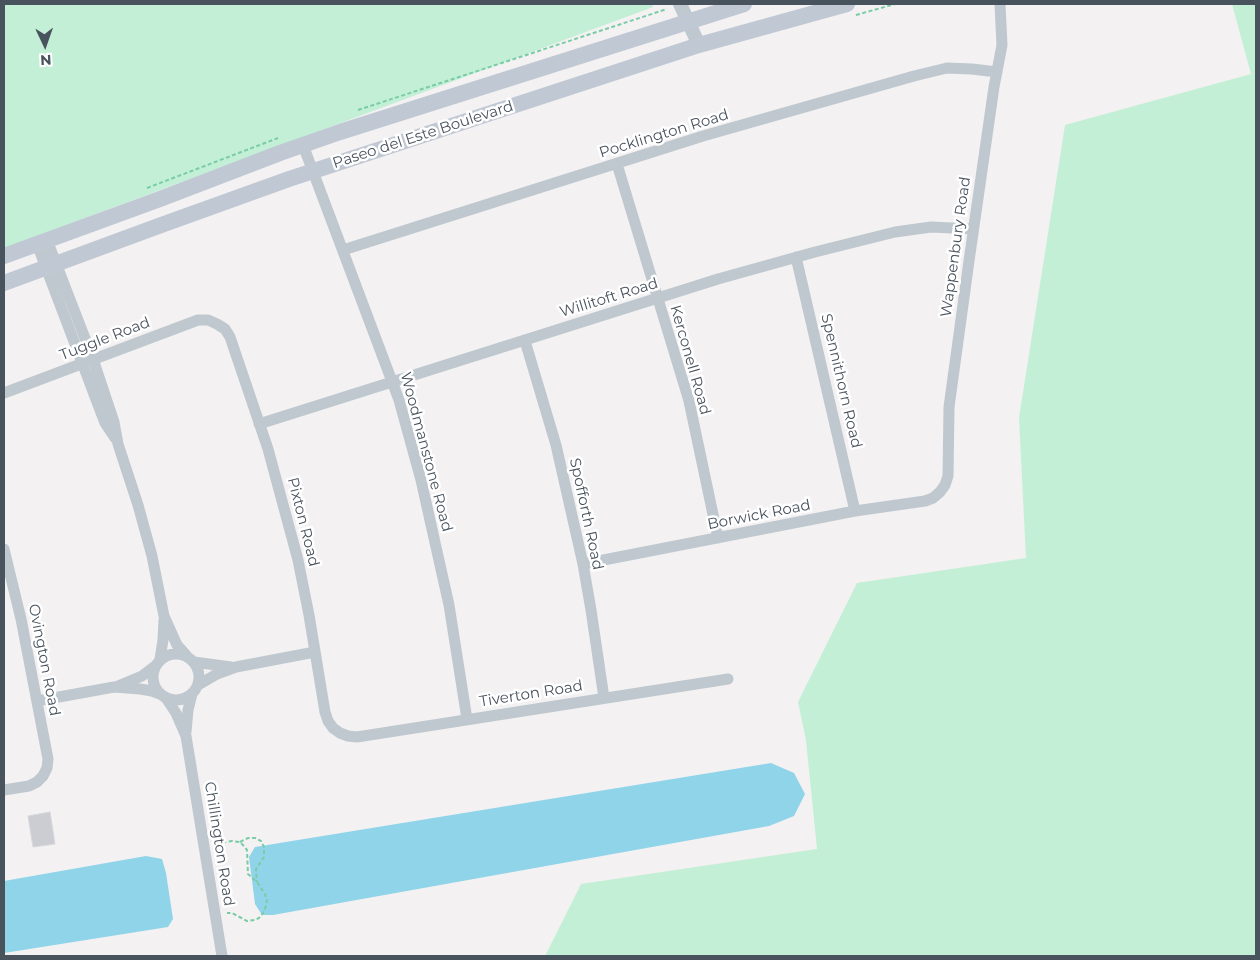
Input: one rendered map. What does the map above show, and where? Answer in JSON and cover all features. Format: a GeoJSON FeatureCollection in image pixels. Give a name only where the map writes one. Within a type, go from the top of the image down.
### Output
{"type":"FeatureCollection","features":[{"type":"Feature","properties":{"kind":"main road","name":"Paseo del Este Boulevard"},"geometry":{"type":"LineString","coordinates":[[4,256],[303,145],[744,4]]}},
{"type":"Feature","properties":{"kind":"main road","name":"Paseo del Este Boulevard"},"geometry":{"type":"LineString","coordinates":[[4,284],[208,207],[313,171],[699,45],[847,4]]}},
{"type":"Feature","properties":{"kind":"street"},"geometry":{"type":"LineString","coordinates":[[680,4],[699,45]]}},
{"type":"Feature","properties":{"kind":"street","name":"Wappenbury Road"},"geometry":{"type":"LineString","coordinates":[[940,492],[948,476],[949,407],[973,229],[1002,45],[1000,4]]}},
{"type":"Feature","properties":{"kind":"street","name":"Pocklington Road"},"geometry":{"type":"LineString","coordinates":[[343,250],[703,136],[914,76],[948,68],[997,72]]}},
{"type":"Feature","properties":{"kind":"street","name":"Woodmanstone Road"},"geometry":{"type":"LineString","coordinates":[[303,145],[399,400],[421,480],[449,605],[467,719]]}},
{"type":"Feature","properties":{"kind":"street","name":"Kerconell Road"},"geometry":{"type":"LineString","coordinates":[[617,164],[688,401],[718,538]]}},
{"type":"Feature","properties":{"kind":"street","name":"Willitoft Road"},"geometry":{"type":"LineString","coordinates":[[259,424],[796,257],[895,232],[931,227],[973,229]]}},
{"type":"Feature","properties":{"kind":"street"},"geometry":{"type":"LineString","coordinates":[[42,242],[93,359],[114,422],[118,444],[152,556],[164,616],[164,640],[153,675],[155,687],[163,696]]}},
{"type":"Feature","properties":{"kind":"street","name":"Spennithorn Road"},"geometry":{"type":"LineString","coordinates":[[796,257],[856,511]]}},
{"type":"Feature","properties":{"kind":"street"},"geometry":{"type":"LineString","coordinates":[[51,265],[82,363],[105,423],[118,444]]}},
{"type":"Feature","properties":{"kind":"street","name":"Tuggle Road"},"geometry":{"type":"LineString","coordinates":[[4,393],[198,320],[208,320],[217,324]]}},
{"type":"Feature","properties":{"kind":"street","name":"Pixton Road"},"geometry":{"type":"LineString","coordinates":[[217,324],[230,337],[268,449],[298,560],[325,712],[328,721],[340,733]]}},
{"type":"Feature","properties":{"kind":"street","name":"Spofforth Road"},"geometry":{"type":"LineString","coordinates":[[525,340],[556,445],[583,564],[604,698]]}},
{"type":"Feature","properties":{"kind":"street","name":"Borwick Road"},"geometry":{"type":"LineString","coordinates":[[583,564],[856,511],[925,501],[933,498],[940,492]]}},
{"type":"Feature","properties":{"kind":"street","name":"Ovington Road"},"geometry":{"type":"LineString","coordinates":[[4,549],[21,619],[48,759],[47,768],[37,782],[29,786],[4,790]]}},
{"type":"Feature","properties":{"kind":"street"},"geometry":{"type":"LineString","coordinates":[[164,616],[177,645],[190,658],[200,673],[195,690]]}},
{"type":"Feature","properties":{"kind":"street"},"geometry":{"type":"LineString","coordinates":[[114,687],[140,688],[179,700],[188,697],[217,674],[236,667],[315,652]]}},
{"type":"Feature","properties":{"kind":"street"},"geometry":{"type":"LineString","coordinates":[[38,702],[114,687],[142,676],[168,655],[177,653],[216,665],[236,667]]}},
{"type":"Feature","properties":{"kind":"street","name":"Tiverton Road"},"geometry":{"type":"LineString","coordinates":[[340,733],[356,736],[728,679]]}},
{"type":"Feature","properties":{"kind":"street","name":"Chillington Road"},"geometry":{"type":"LineString","coordinates":[[195,690],[188,710],[186,736],[222,956]]}},
{"type":"Feature","properties":{"kind":"street","name":"Chillington Road"},"geometry":{"type":"LineString","coordinates":[[163,696],[176,713],[186,736]]}},
{"type":"Feature","properties":{"kind":"path"},"geometry":{"type":"LineString","coordinates":[[216,844],[232,841],[240,842],[248,838],[255,838],[261,841],[264,847],[264,857],[256,869],[257,882]]}},
{"type":"Feature","properties":{"kind":"path"},"geometry":{"type":"LineString","coordinates":[[227,913],[232,913],[246,921],[253,920],[261,916],[267,900],[257,882],[248,874],[247,850],[240,842]]}},
{"type":"Feature","properties":{"kind":"green space"},"geometry":{"type":"Polygon","coordinates":[[[4,4],[652,4],[653,7],[4,248],[4,4]]]}},
{"type":"Feature","properties":{"kind":"green space"},"geometry":{"type":"Polygon","coordinates":[[[1232,4],[1256,4],[1256,956],[545,956],[581,884],[817,849],[806,740],[798,702],[857,583],[1026,558],[1019,418],[1065,125],[1251,74],[1232,4]]]}},
{"type":"Feature","properties":{"kind":"water"},"geometry":{"type":"Polygon","coordinates":[[[771,763],[794,773],[805,794],[794,816],[769,826],[273,915],[262,915],[255,904],[249,857],[255,847],[771,763]]]}},
{"type":"Feature","properties":{"kind":"water"},"geometry":{"type":"Polygon","coordinates":[[[146,856],[162,859],[173,919],[168,927],[4,953],[4,881],[146,856]]]}},
{"type":"Feature","properties":{"kind":"building"},"geometry":{"type":"Polygon","coordinates":[[[50,812],[55,844],[33,847],[28,816],[50,812]]]}}]}
